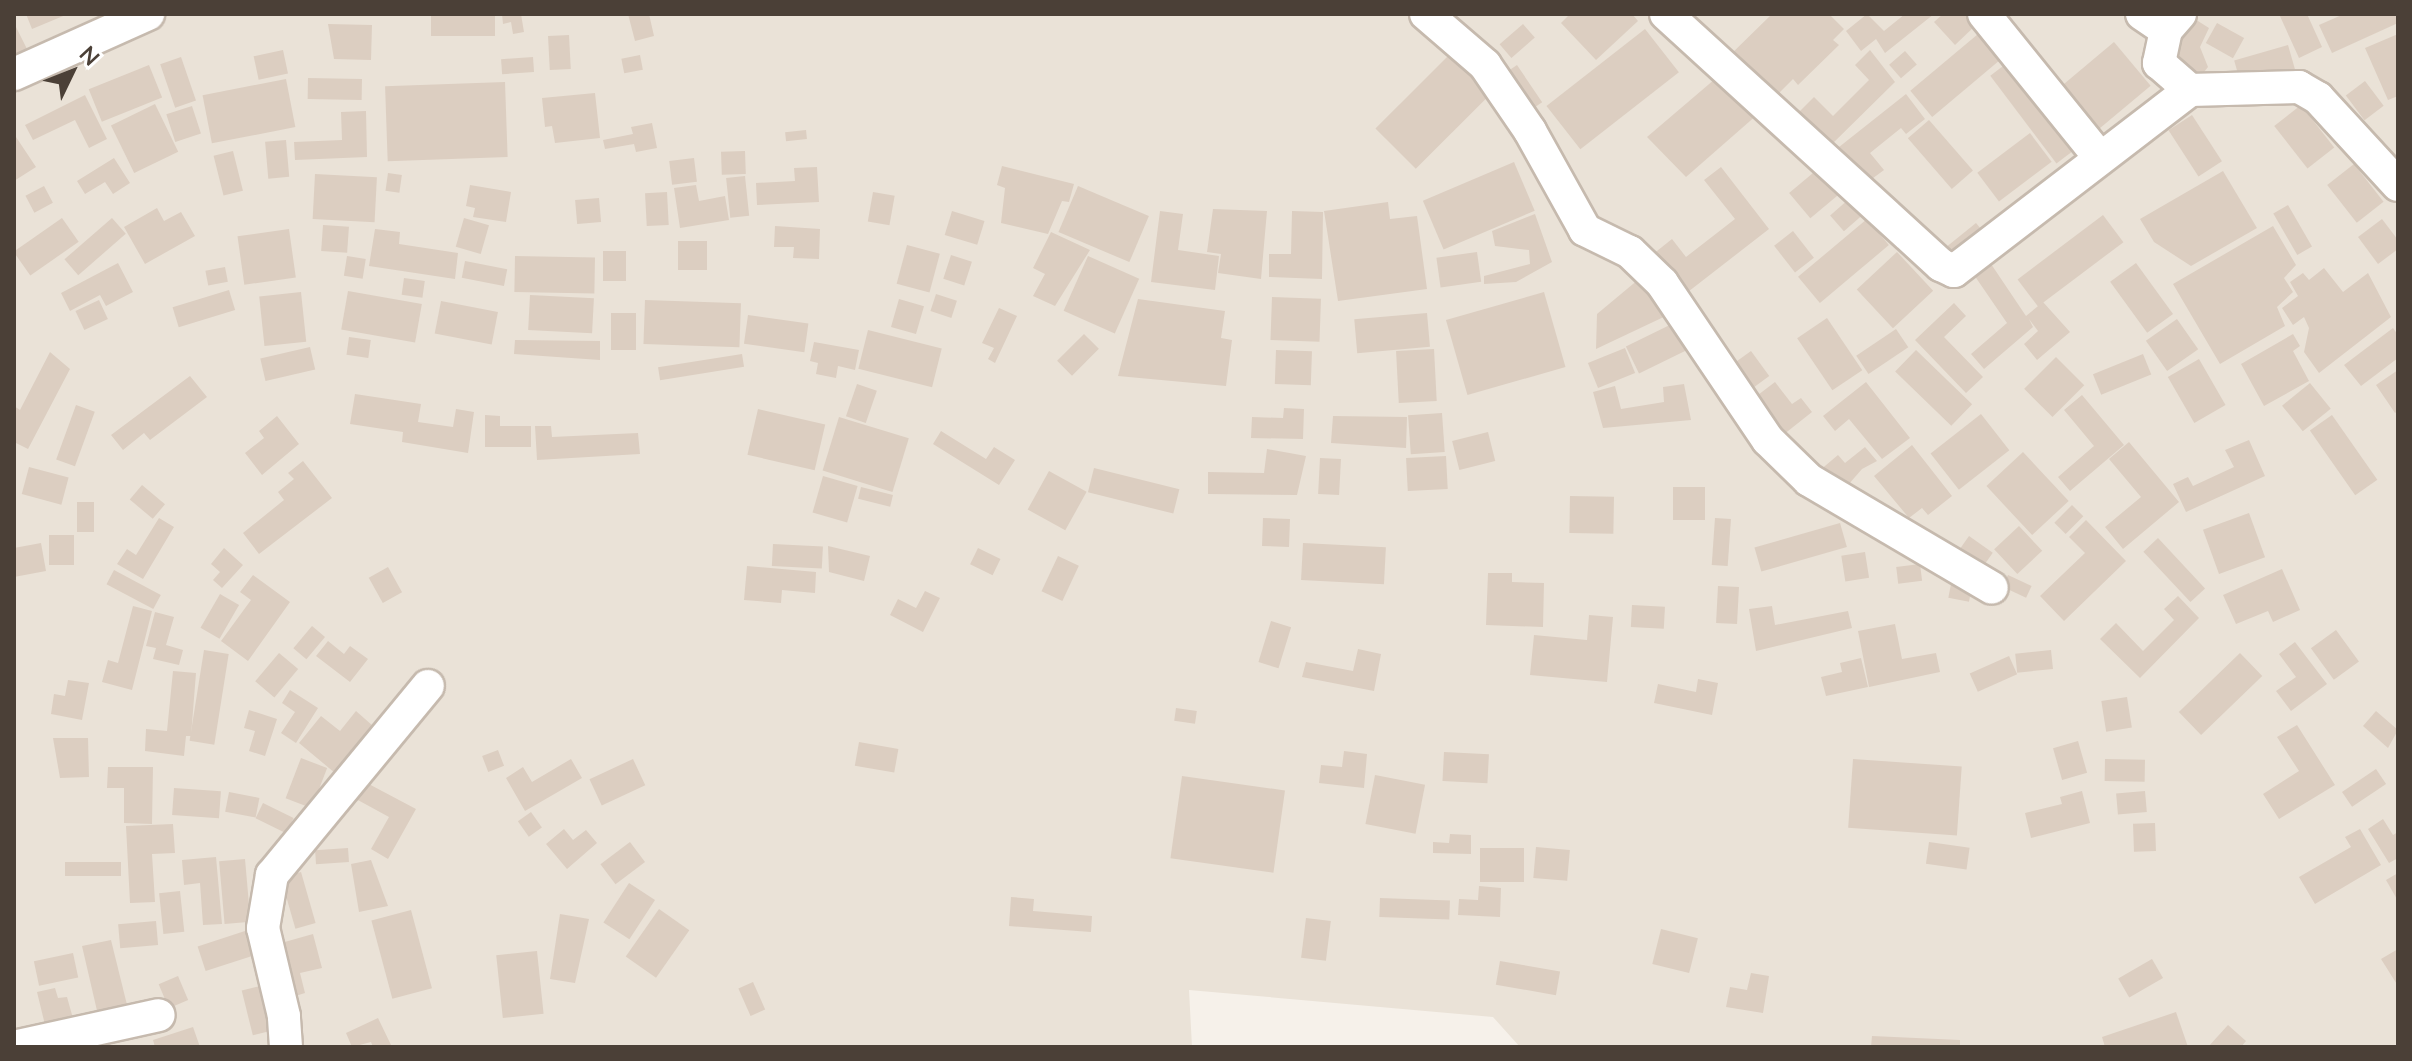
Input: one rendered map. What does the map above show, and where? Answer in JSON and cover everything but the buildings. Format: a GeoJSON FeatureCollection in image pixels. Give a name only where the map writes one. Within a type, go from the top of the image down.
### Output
{"type":"FeatureCollection","features":[{"type":"Feature","properties":{"kind":"street"},"geometry":{"type":"LineString","coordinates":[[14,74],[148,14]]}},
{"type":"Feature","properties":{"kind":"street"},"geometry":{"type":"LineString","coordinates":[[1426,14],[1485,65],[1530,131],[1585,230],[1630,252],[1662,283],[1778,450],[1809,480],[1992,588]]}},
{"type":"Feature","properties":{"kind":"street"},"geometry":{"type":"LineString","coordinates":[[1666,14],[1941,265],[1954,271],[1990,248],[2100,158],[2190,90],[2299,87],[2318,98],[2398,185]]}},
{"type":"Feature","properties":{"kind":"street"},"geometry":{"type":"LineString","coordinates":[[1984,14],[2100,158]]}},
{"type":"Feature","properties":{"kind":"street"},"geometry":{"type":"LineString","coordinates":[[2163,19],[2159,63],[2190,90]]}},
{"type":"Feature","properties":{"kind":"street"},"geometry":{"type":"LineString","coordinates":[[286,1047],[284,1016],[263,928],[272,875],[428,686]]}},
{"type":"Feature","properties":{"kind":"street"},"geometry":{"type":"LineString","coordinates":[[14,1047],[159,1015]]}},
{"type":"Feature","properties":{"kind":"shaded area"},"geometry":{"type":"Polygon","coordinates":[[[14,14],[2398,14],[2398,1047],[1520,1047],[1493,1017],[1189,990],[1192,1047],[14,1047],[14,14]]]}}]}
